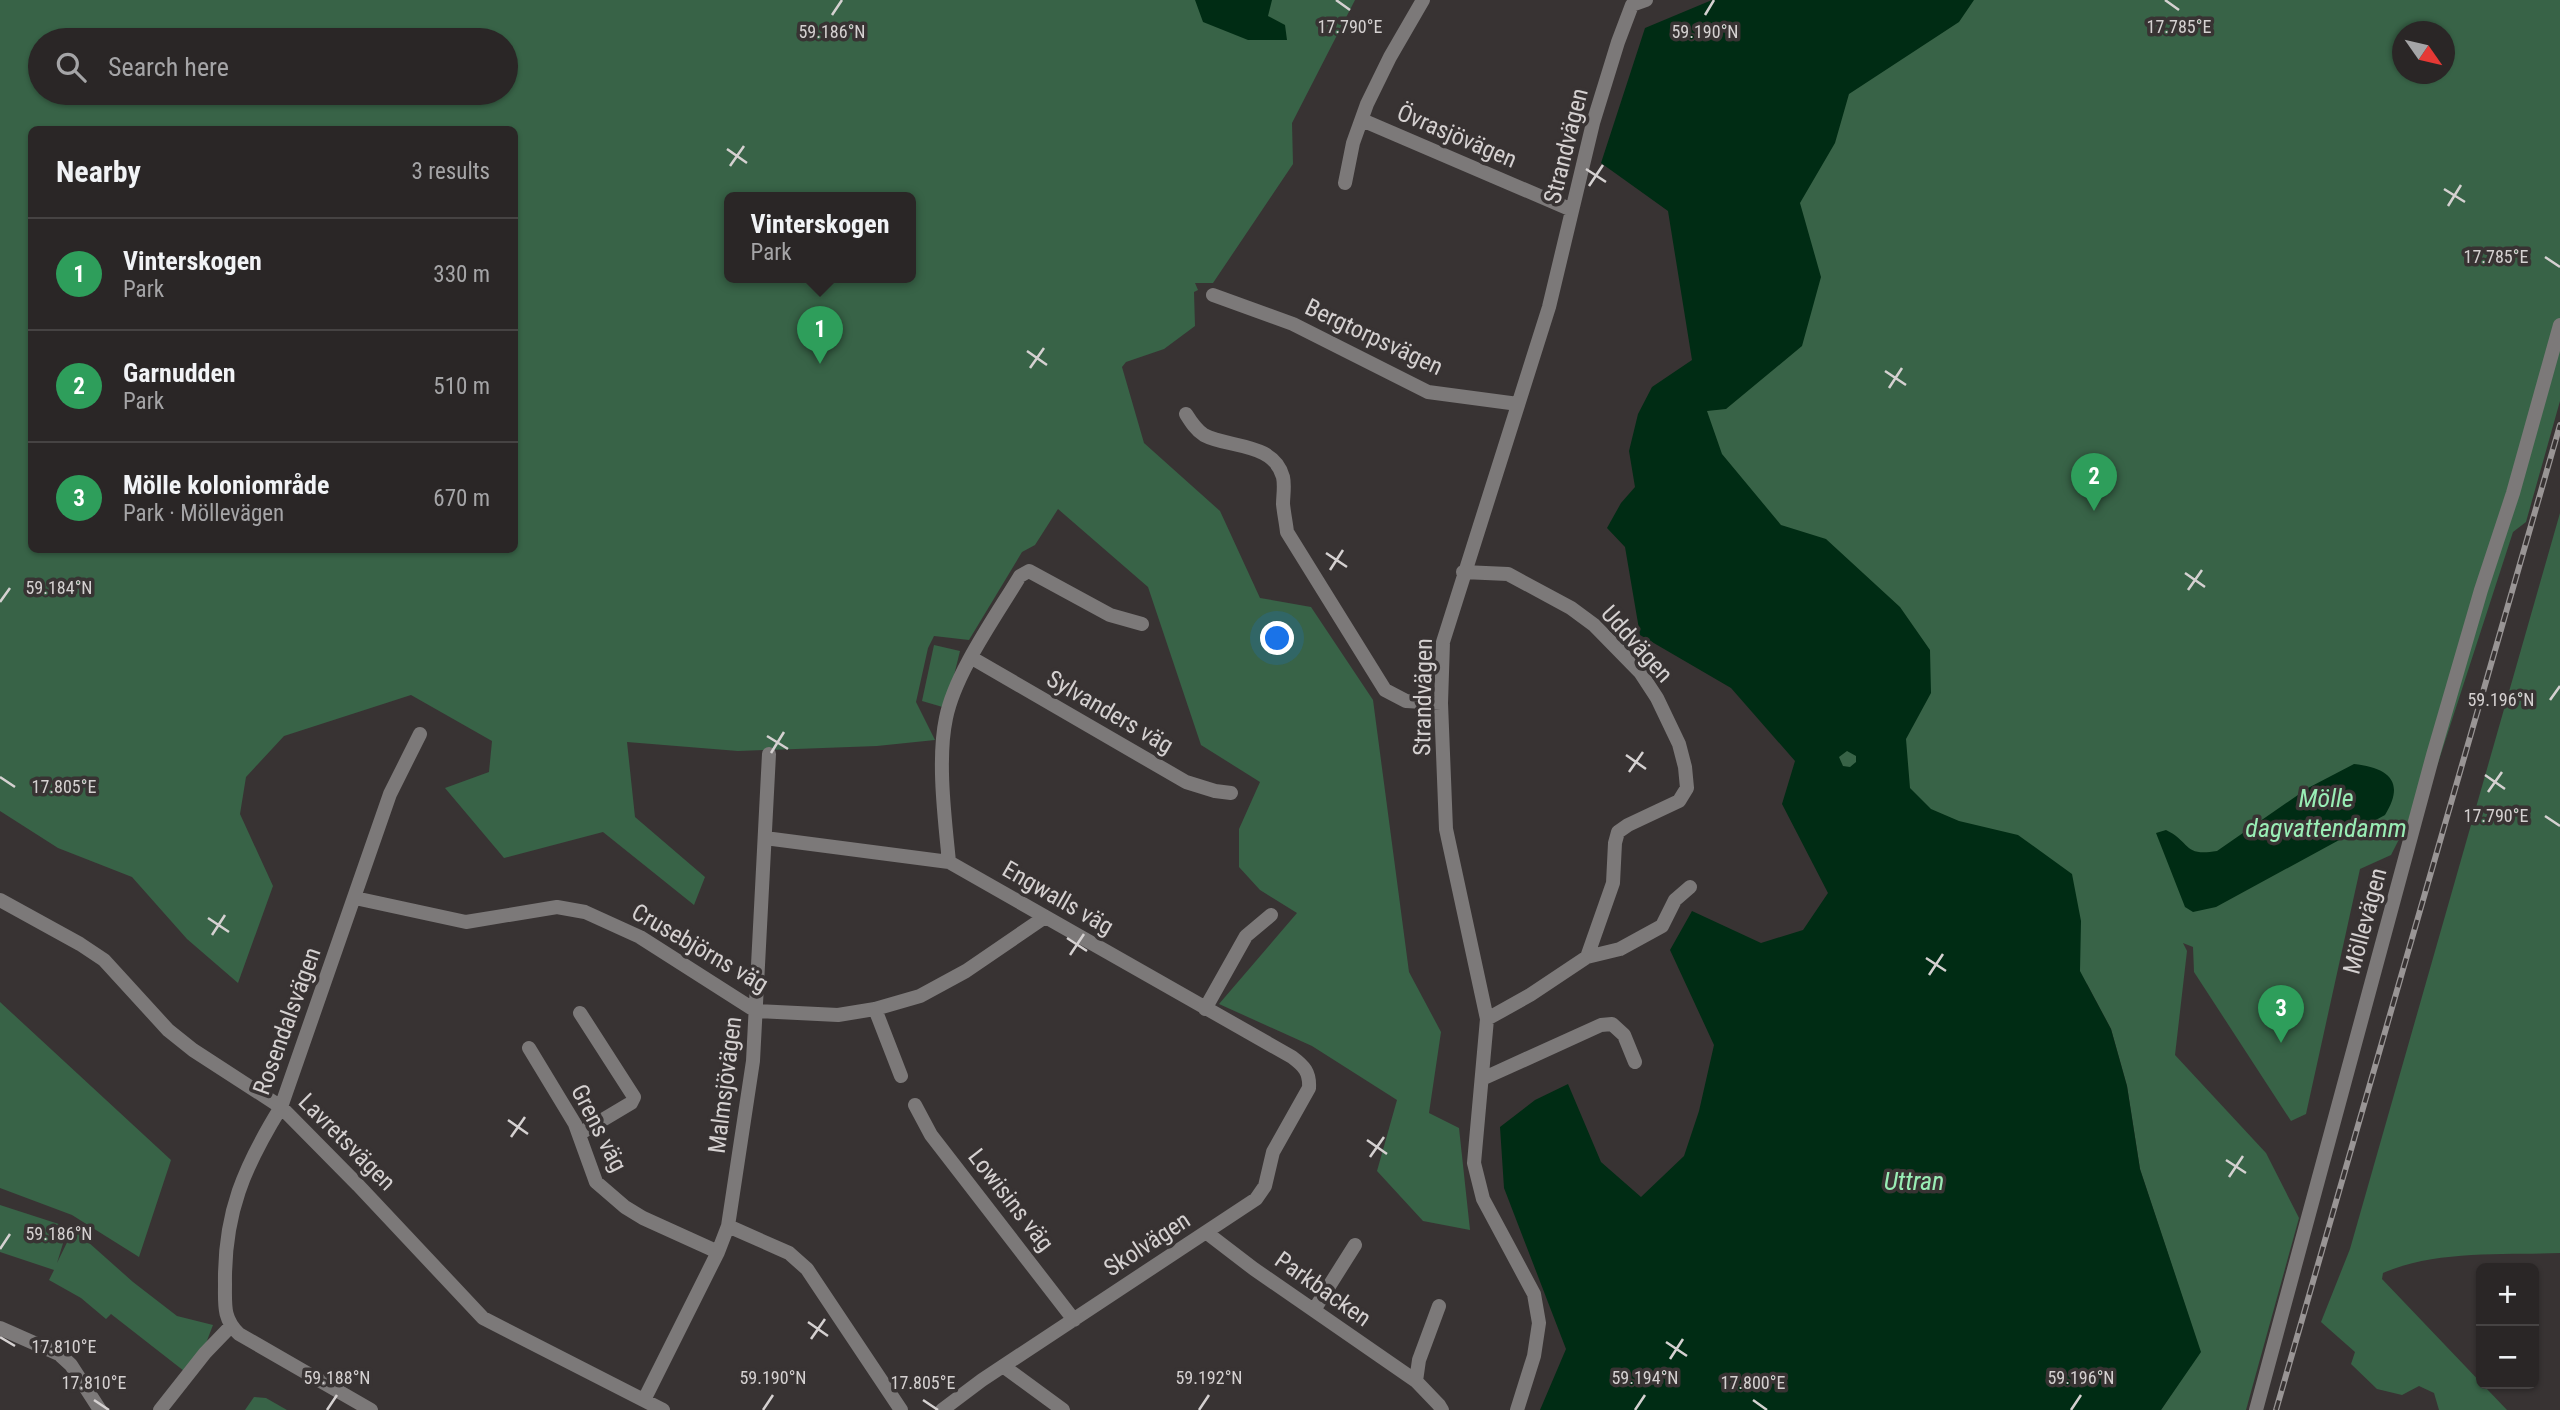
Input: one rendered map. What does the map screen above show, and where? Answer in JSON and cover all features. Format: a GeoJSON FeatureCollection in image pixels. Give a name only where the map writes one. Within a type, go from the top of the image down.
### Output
{"type":"FeatureCollection","features":[{"type":"Feature","properties":{"kind":"street"},"geometry":{"type":"LineString","coordinates":[[1345,183],[1353,143],[1362,120],[1390,57],[1423,0]]}},
{"type":"Feature","properties":{"kind":"street","name":"Strandvägen"},"geometry":{"type":"LineString","coordinates":[[1517,1410],[1532,1366],[1539,1323],[1534,1294],[1488,1211],[1474,1163],[1487,1019],[1446,829],[1441,703],[1443,642],[1549,307],[1593,123],[1633,2]]}},
{"type":"Feature","properties":{"kind":"street","name":"Övrasjövägen"},"geometry":{"type":"LineString","coordinates":[[1362,120],[1572,210]]}},
{"type":"Feature","properties":{"kind":"street","name":"Bergtorpsvägen"},"geometry":{"type":"LineString","coordinates":[[1213,295],[1293,324],[1428,392],[1518,404]]}},
{"type":"Feature","properties":{"kind":"street","name":"Möllevägen"},"geometry":{"type":"LineString","coordinates":[[2256,1410],[2433,755],[2481,590],[2513,493],[2560,325]]}},
{"type":"Feature","properties":{"kind":"street"},"geometry":{"type":"LineString","coordinates":[[1186,414],[1195,428],[1205,435],[1263,453],[1278,465],[1283,477],[1283,506],[1287,532],[1385,690],[1406,701],[1441,703]]}},
{"type":"Feature","properties":{"kind":"street"},"geometry":{"type":"LineString","coordinates":[[949,862],[943,752],[946,718],[955,691],[972,658],[1020,576],[1030,571],[1110,615],[1142,624]]}},
{"type":"Feature","properties":{"kind":"street","name":"Uddvägen"},"geometry":{"type":"LineString","coordinates":[[1464,572],[1508,574],[1571,608],[1594,625],[1640,673],[1657,698],[1679,744],[1687,788],[1679,802],[1618,832],[1615,843],[1614,883],[1587,957]]}},
{"type":"Feature","properties":{"kind":"street","name":"Sylvanders väg"},"geometry":{"type":"LineString","coordinates":[[972,658],[1186,782],[1231,793]]}},
{"type":"Feature","properties":{"kind":"street","name":"Rosendalsvägen"},"geometry":{"type":"LineString","coordinates":[[231,1326],[225,1312],[224,1250],[228,1224],[240,1187],[281,1107],[390,794],[420,734]]}},
{"type":"Feature","properties":{"kind":"street","name":"Malmsjövägen"},"geometry":{"type":"LineString","coordinates":[[644,1400],[718,1252],[728,1226],[753,1061],[769,754]]}},
{"type":"Feature","properties":{"kind":"street","name":"Engwalls väg"},"geometry":{"type":"LineString","coordinates":[[765,838],[949,862],[1265,1041],[1305,1067]]}},
{"type":"Feature","properties":{"kind":"street"},"geometry":{"type":"LineString","coordinates":[[1487,1019],[1530,995],[1587,957],[1620,949],[1662,926],[1675,900],[1690,887]]}},
{"type":"Feature","properties":{"kind":"street","name":"Crusebjörns väg"},"geometry":{"type":"LineString","coordinates":[[355,898],[466,922],[557,907],[585,912],[640,937],[756,1011],[838,1015],[875,1009],[927,993],[966,971],[1045,917]]}},
{"type":"Feature","properties":{"kind":"street","name":"Lavretsvägen"},"geometry":{"type":"LineString","coordinates":[[0,900],[104,960],[168,1030],[193,1050],[281,1107],[483,1318],[663,1410]]}},
{"type":"Feature","properties":{"kind":"street"},"geometry":{"type":"LineString","coordinates":[[1205,1009],[1246,936],[1271,915]]}},
{"type":"Feature","properties":{"kind":"street"},"geometry":{"type":"LineString","coordinates":[[875,1009],[901,1076]]}},
{"type":"Feature","properties":{"kind":"street"},"geometry":{"type":"LineString","coordinates":[[579,1133],[631,1103],[634,1097],[580,1013]]}},
{"type":"Feature","properties":{"kind":"street"},"geometry":{"type":"LineString","coordinates":[[1482,1079],[1601,1026],[1612,1024],[1624,1035],[1634,1062]]}},
{"type":"Feature","properties":{"kind":"street","name":"Grens väg"},"geometry":{"type":"LineString","coordinates":[[529,1048],[579,1133],[596,1182],[625,1207],[643,1218],[718,1252]]}},
{"type":"Feature","properties":{"kind":"street","name":"Skolvägen"},"geometry":{"type":"LineString","coordinates":[[942,1410],[1003,1366],[1248,1205],[1261,1192],[1273,1152],[1309,1088],[1305,1067]]}},
{"type":"Feature","properties":{"kind":"street","name":"Lowisins väg"},"geometry":{"type":"LineString","coordinates":[[915,1105],[931,1135],[1074,1320]]}},
{"type":"Feature","properties":{"kind":"street"},"geometry":{"type":"LineString","coordinates":[[728,1226],[789,1253],[807,1269],[901,1410]]}},
{"type":"Feature","properties":{"kind":"street","name":"Parkbacken"},"geometry":{"type":"LineString","coordinates":[[1206,1233],[1416,1381],[1442,1410]]}},
{"type":"Feature","properties":{"kind":"street"},"geometry":{"type":"LineString","coordinates":[[1314,1310],[1355,1245]]}},
{"type":"Feature","properties":{"kind":"street"},"geometry":{"type":"LineString","coordinates":[[1416,1381],[1419,1360],[1439,1306]]}},
{"type":"Feature","properties":{"kind":"street"},"geometry":{"type":"LineString","coordinates":[[160,1410],[205,1353],[231,1326],[239,1334],[371,1410]]}},
{"type":"Feature","properties":{"kind":"street"},"geometry":{"type":"LineString","coordinates":[[0,1328],[59,1354],[86,1387],[100,1410]]}},
{"type":"Feature","properties":{"kind":"street"},"geometry":{"type":"LineString","coordinates":[[1003,1366],[1063,1410]]}},
{"type":"Feature","properties":{"kind":"shaded area"},"geometry":{"type":"Polygon","coordinates":[[[0,0],[1355,0],[1292,123],[1293,164],[1213,283],[1195,283],[1198,290],[1194,292],[1195,326],[1164,349],[1126,362],[1122,367],[1144,443],[1220,511],[1260,598],[1311,607],[1373,700],[1409,972],[1441,1032],[1429,1113],[1459,1128],[1470,1230],[1423,1221],[1377,1171],[1397,1100],[1312,1046],[1219,1004],[1297,913],[1260,890],[1239,867],[1239,829],[1260,782],[1201,745],[1148,587],[1058,509],[1035,545],[1022,552],[969,640],[934,636],[928,648],[916,702],[935,740],[877,746],[738,751],[627,742],[635,817],[705,877],[694,905],[603,832],[504,858],[445,788],[489,772],[492,741],[411,695],[284,736],[246,777],[240,814],[273,886],[238,983],[187,939],[132,877],[58,848],[0,811],[0,0]]]}},
{"type":"Feature","properties":{"kind":"shaded area"},"geometry":{"type":"Polygon","coordinates":[[[1820,0],[2560,0],[2560,401],[2526,522],[2513,532],[2438,763],[2391,855],[2360,869],[2306,1114],[2291,1121],[2194,972],[2193,947],[2183,943],[2187,951],[2175,1055],[2266,1153],[2299,1218],[2246,1410],[2161,1410],[2200,1351],[2140,1169],[2127,1086],[2111,1029],[2087,984],[1873,955],[1690,403],[1820,0]]]}},
{"type":"Feature","properties":{"kind":"shaded area"},"geometry":{"type":"Polygon","coordinates":[[[2560,513],[2560,1253],[2493,1254],[2424,1260],[2383,1273],[2382,1279],[2476,1378],[2476,1389],[2487,1389],[2507,1410],[2439,1410],[2434,1393],[2419,1386],[2402,1395],[2377,1389],[2351,1364],[2355,1352],[2321,1322],[2350,1249],[2560,513]]]}},
{"type":"Feature","properties":{"kind":"shaded area"},"geometry":{"type":"Polygon","coordinates":[[[934,645],[960,651],[946,708],[922,701],[934,645]]]}},
{"type":"Feature","properties":{"kind":"shaded area"},"geometry":{"type":"Polygon","coordinates":[[[0,1002],[171,1160],[139,1257],[72,1215],[0,1188],[0,1002]]]}},
{"type":"Feature","properties":{"kind":"shaded area"},"geometry":{"type":"Polygon","coordinates":[[[0,1205],[68,1227],[57,1263],[75,1226],[88,1242],[133,1282],[177,1316],[213,1325],[203,1351],[184,1371],[111,1314],[106,1319],[81,1298],[49,1280],[54,1270],[0,1252],[0,1205]]]}},
{"type":"Feature","properties":{"kind":"shaded area"},"geometry":{"type":"Polygon","coordinates":[[[254,1397],[266,1398],[287,1410],[245,1410],[254,1397]]]}},
{"type":"Feature","properties":{"kind":"water"},"geometry":{"type":"Polygon","coordinates":[[[1195,0],[1272,0],[1268,16],[1285,25],[1287,40],[1248,40],[1203,22],[1195,0]]]}},
{"type":"Feature","properties":{"kind":"water","name":"Uttran"},"geometry":{"type":"Polygon","coordinates":[[[1712,0],[1974,0],[1959,22],[1849,94],[1835,143],[1800,203],[1821,277],[1802,346],[1726,409],[1707,411],[1722,454],[1781,525],[1826,539],[1900,607],[1930,650],[1931,693],[1906,739],[1910,788],[1931,809],[1959,821],[2018,835],[2072,874],[2081,921],[2080,971],[2111,1029],[2127,1086],[2140,1169],[2201,1352],[2161,1410],[1540,1410],[1566,1349],[1504,1188],[1500,1127],[1535,1100],[1568,1084],[1601,1162],[1641,1197],[1684,1156],[1699,1111],[1714,1045],[1670,950],[1692,911],[1761,943],[1803,930],[1828,893],[1782,804],[1795,761],[1731,688],[1640,635],[1625,547],[1607,528],[1621,503],[1635,487],[1629,451],[1638,414],[1652,387],[1692,360],[1668,211],[1601,163],[1645,28],[1712,0]],[[1847,751],[1839,757],[1843,766],[1850,767],[1856,762],[1856,756],[1847,751]]]}},
{"type":"Feature","properties":{"kind":"water","name":"Mölle dagvattendamm"},"geometry":{"type":"Polygon","coordinates":[[[2354,764],[2376,769],[2390,778],[2394,793],[2385,815],[2216,907],[2193,912],[2185,907],[2156,833],[2166,830],[2198,852],[2217,851],[2308,788],[2354,764]]]}},
{"type":"Feature","properties":{"kind":"railway"},"geometry":{"type":"LineString","coordinates":[[2276,1410],[2560,425]]}},
{"type":"Feature","properties":{"kind":"place","name":"Vinterskogen"},"geometry":{"type":"Point","coordinates":[820,364]}},
{"type":"Feature","properties":{"kind":"place","name":"Garnudden"},"geometry":{"type":"Point","coordinates":[2094,511]}},
{"type":"Feature","properties":{"kind":"place","name":"Mölle koloniområde"},"geometry":{"type":"Point","coordinates":[2281,1043]}}]}
